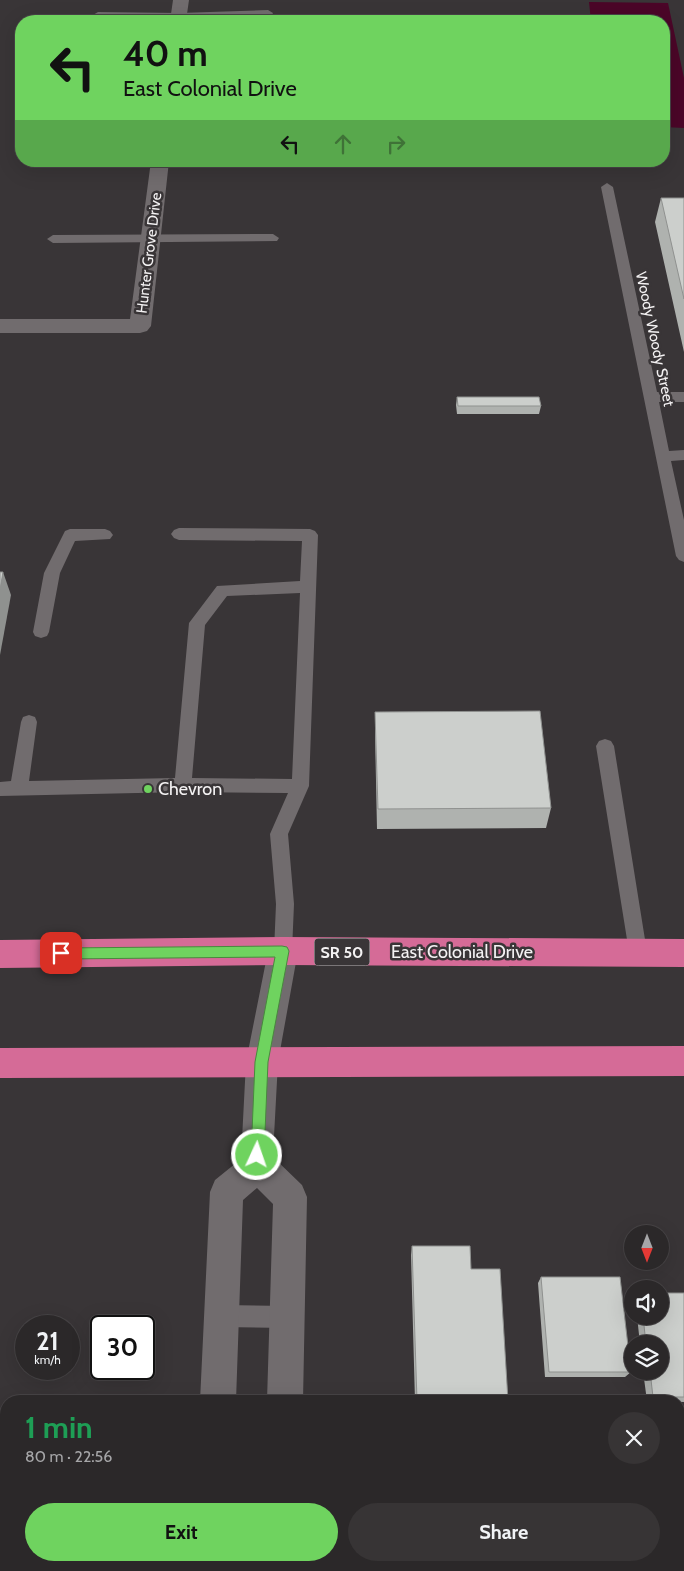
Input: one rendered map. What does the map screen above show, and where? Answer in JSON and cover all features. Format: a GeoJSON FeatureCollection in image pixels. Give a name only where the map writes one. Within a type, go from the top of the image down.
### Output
{"type":"FeatureCollection","features":[{"type":"Feature","properties":{"kind":"highway","name":"East Colonial Drive"},"geometry":{"type":"LineString","coordinates":[[0,954],[282,951],[684,953]]}},
{"type":"Feature","properties":{"kind":"highway"},"geometry":{"type":"LineString","coordinates":[[0,1063],[684,1061]]}},
{"type":"Feature","properties":{"kind":"street","name":"Hunter Grove Drive"},"geometry":{"type":"LineString","coordinates":[[0,326],[140,326],[159,167]]}},
{"type":"Feature","properties":{"kind":"street"},"geometry":{"type":"LineString","coordinates":[[218,1395],[227,1192],[258,1166],[262,1062],[282,951]]}},
{"type":"Feature","properties":{"kind":"street"},"geometry":{"type":"LineString","coordinates":[[258,1166],[290,1197],[285,1395]]}},
{"type":"Feature","properties":{"kind":"lane"},"geometry":{"type":"LineString","coordinates":[[98,15],[180,12],[268,13]]}},
{"type":"Feature","properties":{"kind":"lane","name":"Woody Woody Street"},"geometry":{"type":"LineString","coordinates":[[607,188],[684,556]]}},
{"type":"Feature","properties":{"kind":"lane"},"geometry":{"type":"LineString","coordinates":[[53,239],[273,238]]}},
{"type":"Feature","properties":{"kind":"lane"},"geometry":{"type":"LineString","coordinates":[[651,397],[684,397]]}},
{"type":"Feature","properties":{"kind":"lane"},"geometry":{"type":"LineString","coordinates":[[663,456],[684,455]]}},
{"type":"Feature","properties":{"kind":"lane"},"geometry":{"type":"LineString","coordinates":[[179,534],[310,535],[300,786],[279,834],[285,904],[282,951]]}},
{"type":"Feature","properties":{"kind":"lane"},"geometry":{"type":"LineString","coordinates":[[41,632],[52,573],[70,536],[106,535]]}},
{"type":"Feature","properties":{"kind":"lane"},"geometry":{"type":"LineString","coordinates":[[183,785],[197,623],[223,590],[308,587]]}},
{"type":"Feature","properties":{"kind":"lane"},"geometry":{"type":"LineString","coordinates":[[19,788],[29,722]]}},
{"type":"Feature","properties":{"kind":"lane"},"geometry":{"type":"LineString","coordinates":[[605,746],[638,952]]}},
{"type":"Feature","properties":{"kind":"lane"},"geometry":{"type":"LineString","coordinates":[[0,789],[183,785],[300,786]]}},
{"type":"Feature","properties":{"kind":"lane"},"geometry":{"type":"LineString","coordinates":[[221,1316],[287,1317]]}},
{"type":"Feature","properties":{"kind":"lane"},"geometry":{"type":"LineString","coordinates":[[203,1395],[220,1365]]}},
{"type":"Feature","properties":{"kind":"shaded area"},"geometry":{"type":"Polygon","coordinates":[[[589,2],[668,3],[684,78],[684,128],[670,127],[670,15],[590,15],[589,2]]]}},
{"type":"Feature","properties":{"kind":"building"},"geometry":{"type":"Polygon","coordinates":[[[661,198],[684,198],[684,299],[661,198]]]}},
{"type":"Feature","properties":{"kind":"building"},"geometry":{"type":"Polygon","coordinates":[[[457,397],[539,397],[541,406],[458,406],[457,397]]]}},
{"type":"Feature","properties":{"kind":"building"},"geometry":{"type":"Polygon","coordinates":[[[0,572],[3,572],[0,590],[0,572]]]}},
{"type":"Feature","properties":{"kind":"building"},"geometry":{"type":"Polygon","coordinates":[[[540,711],[551,808],[378,809],[375,712],[540,711]]]}},
{"type":"Feature","properties":{"kind":"building"},"geometry":{"type":"Polygon","coordinates":[[[412,1246],[470,1246],[471,1269],[500,1269],[508,1395],[417,1395],[412,1246]]]}},
{"type":"Feature","properties":{"kind":"building"},"geometry":{"type":"Polygon","coordinates":[[[541,1277],[620,1277],[624,1325],[626,1325],[627,1335],[624,1335],[624,1372],[549,1372],[541,1277]]]}},
{"type":"Feature","properties":{"kind":"building"},"geometry":{"type":"Polygon","coordinates":[[[669,1293],[684,1293],[684,1395],[653,1395],[651,1380],[669,1380],[669,1335],[645,1335],[644,1325],[669,1325],[669,1293]]]}},
{"type":"Feature","properties":{"kind":"place","name":"Chevron"},"geometry":{"type":"Point","coordinates":[148,789]}},
{"type":"Feature","properties":{"kind":"route"},"geometry":{"type":"LineString","coordinates":[[61,953],[282,951],[262,1062],[257,1155]]}}]}
